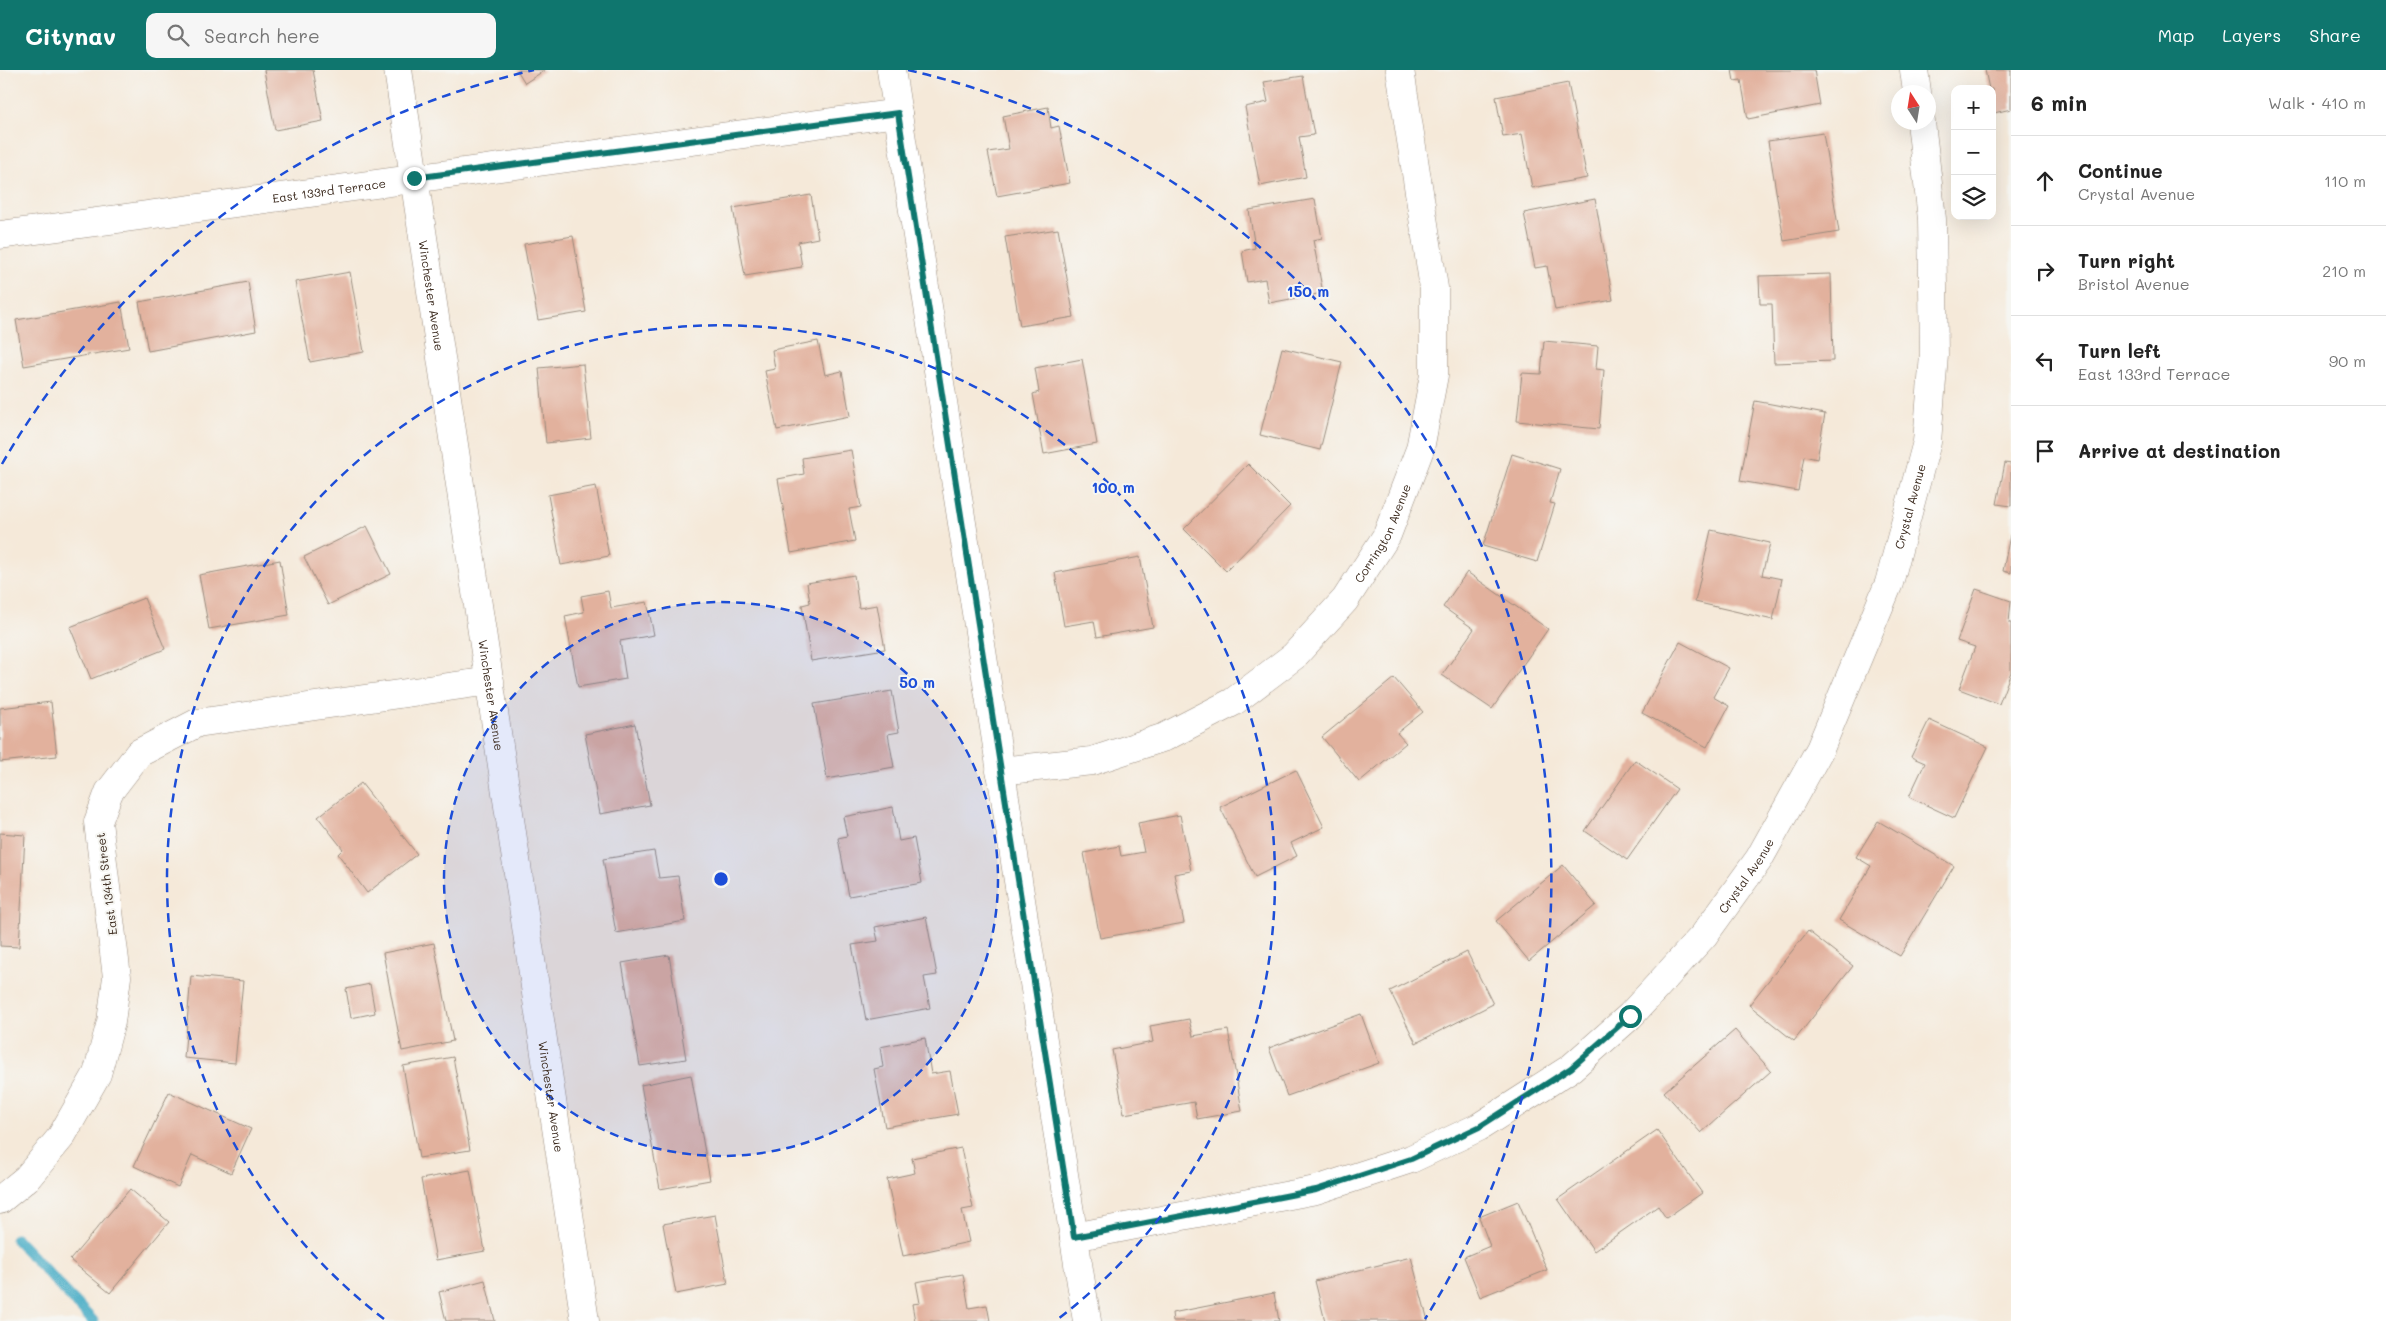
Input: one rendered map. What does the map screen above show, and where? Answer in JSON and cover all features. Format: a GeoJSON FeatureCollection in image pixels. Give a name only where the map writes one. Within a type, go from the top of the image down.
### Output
{"type":"FeatureCollection","features":[{"type":"Feature","properties":{"kind":"street","name":"Winchester Avenue"},"geometry":{"type":"LineString","coordinates":[[398,70],[585,1321]]}},
{"type":"Feature","properties":{"kind":"street"},"geometry":{"type":"LineString","coordinates":[[891,70],[1087,1321]]}},
{"type":"Feature","properties":{"kind":"street","name":"Corrington Avenue"},"geometry":{"type":"LineString","coordinates":[[1000,770],[1092,761],[1165,738],[1233,702],[1294,656],[1320,628],[1345,600],[1386,535],[1420,450],[1434,375],[1434,288],[1400,70]]}},
{"type":"Feature","properties":{"kind":"street"},"geometry":{"type":"LineString","coordinates":[[1914,70],[1916,85]]}},
{"type":"Feature","properties":{"kind":"street","name":"East 133rd Terrace"},"geometry":{"type":"LineString","coordinates":[[0,235],[898,113]]}},
{"type":"Feature","properties":{"kind":"street","name":"Crystal Avenue"},"geometry":{"type":"LineString","coordinates":[[1074,1237],[1316,1190],[1411,1159],[1479,1127],[1571,1068],[1630,1016],[1704,935],[1759,859],[1820,749],[1889,583],[1927,442],[1934,355],[1932,238],[1922,130]]}},
{"type":"Feature","properties":{"kind":"street","name":"East 134th Street"},"geometry":{"type":"LineString","coordinates":[[0,1200],[27,1178],[62,1137],[97,1074],[111,1022],[117,977],[98,822],[109,792],[140,753],[197,723],[490,681]]}},
{"type":"Feature","properties":{"kind":"building"},"geometry":{"type":"Polygon","coordinates":[[[264,70],[313,70],[323,121],[275,130],[264,70]]]}},
{"type":"Feature","properties":{"kind":"building"},"geometry":{"type":"Polygon","coordinates":[[[517,70],[545,70],[525,83],[517,70]]]}},
{"type":"Feature","properties":{"kind":"building"},"geometry":{"type":"Polygon","coordinates":[[[1732,70],[1814,70],[1820,105],[1748,119],[1741,80],[1734,81],[1732,70]]]}},
{"type":"Feature","properties":{"kind":"building"},"geometry":{"type":"Polygon","coordinates":[[[1985,70],[2011,70],[2011,109],[1996,113],[1996,85],[1988,85],[1985,70]]]}},
{"type":"Feature","properties":{"kind":"building"},"geometry":{"type":"Polygon","coordinates":[[[1303,76],[1314,135],[1299,137],[1306,177],[1260,186],[1245,107],[1268,102],[1264,82],[1303,76]]]}},
{"type":"Feature","properties":{"kind":"building"},"geometry":{"type":"Polygon","coordinates":[[[1568,83],[1587,178],[1532,188],[1522,134],[1503,137],[1496,97],[1568,83]]]}},
{"type":"Feature","properties":{"kind":"building"},"geometry":{"type":"Polygon","coordinates":[[[1048,107],[1051,128],[1059,126],[1070,183],[997,196],[988,152],[1009,149],[1003,116],[1048,107]]]}},
{"type":"Feature","properties":{"kind":"building"},"geometry":{"type":"Polygon","coordinates":[[[1823,133],[1839,232],[1784,241],[1768,141],[1823,133]]]}},
{"type":"Feature","properties":{"kind":"building"},"geometry":{"type":"Polygon","coordinates":[[[811,195],[818,238],[798,242],[802,267],[745,276],[733,208],[811,195]]]}},
{"type":"Feature","properties":{"kind":"building"},"geometry":{"type":"Polygon","coordinates":[[[1315,199],[1322,238],[1313,240],[1323,293],[1269,303],[1265,279],[1247,282],[1242,251],[1255,248],[1249,210],[1315,199]]]}},
{"type":"Feature","properties":{"kind":"building"},"geometry":{"type":"Polygon","coordinates":[[[1595,199],[1613,300],[1555,310],[1547,266],[1535,268],[1524,213],[1595,199]]]}},
{"type":"Feature","properties":{"kind":"building"},"geometry":{"type":"Polygon","coordinates":[[[1058,229],[1074,317],[1020,326],[1005,237],[1058,229]]]}},
{"type":"Feature","properties":{"kind":"building"},"geometry":{"type":"Polygon","coordinates":[[[573,236],[586,312],[538,320],[524,244],[573,236]]]}},
{"type":"Feature","properties":{"kind":"building"},"geometry":{"type":"Polygon","coordinates":[[[350,272],[364,352],[310,362],[295,282],[350,272]]]}},
{"type":"Feature","properties":{"kind":"building"},"geometry":{"type":"Polygon","coordinates":[[[1831,274],[1833,361],[1774,363],[1772,304],[1760,304],[1759,276],[1831,274]]]}},
{"type":"Feature","properties":{"kind":"building"},"geometry":{"type":"Polygon","coordinates":[[[248,282],[256,331],[148,351],[139,302],[248,282]]]}},
{"type":"Feature","properties":{"kind":"building"},"geometry":{"type":"Polygon","coordinates":[[[121,302],[129,348],[24,366],[16,320],[121,302]]]}},
{"type":"Feature","properties":{"kind":"building"},"geometry":{"type":"Polygon","coordinates":[[[818,341],[825,375],[842,371],[850,416],[777,430],[765,371],[775,369],[772,350],[818,341]]]}},
{"type":"Feature","properties":{"kind":"building"},"geometry":{"type":"Polygon","coordinates":[[[1544,341],[1598,346],[1596,369],[1604,370],[1599,429],[1517,421],[1522,373],[1541,374],[1544,341]]]}},
{"type":"Feature","properties":{"kind":"building"},"geometry":{"type":"Polygon","coordinates":[[[1282,348],[1342,362],[1320,450],[1260,435],[1282,348]]]}},
{"type":"Feature","properties":{"kind":"building"},"geometry":{"type":"Polygon","coordinates":[[[1082,359],[1097,444],[1044,454],[1033,394],[1039,392],[1035,368],[1082,359]]]}},
{"type":"Feature","properties":{"kind":"building"},"geometry":{"type":"Polygon","coordinates":[[[583,364],[591,438],[546,443],[539,368],[583,364]]]}},
{"type":"Feature","properties":{"kind":"building"},"geometry":{"type":"Polygon","coordinates":[[[1755,401],[1825,414],[1817,459],[1804,456],[1798,491],[1740,481],[1755,401]]]}},
{"type":"Feature","properties":{"kind":"building"},"geometry":{"type":"Polygon","coordinates":[[[851,450],[861,507],[849,509],[855,541],[791,553],[778,479],[804,474],[802,458],[851,450]]]}},
{"type":"Feature","properties":{"kind":"building"},"geometry":{"type":"Polygon","coordinates":[[[1512,454],[1560,469],[1550,503],[1555,504],[1537,562],[1483,546],[1512,454]]]}},
{"type":"Feature","properties":{"kind":"building"},"geometry":{"type":"Polygon","coordinates":[[[2005,463],[2011,464],[2011,506],[1997,504],[2005,463]]]}},
{"type":"Feature","properties":{"kind":"building"},"geometry":{"type":"Polygon","coordinates":[[[1248,464],[1290,506],[1226,571],[1184,529],[1248,464]]]}},
{"type":"Feature","properties":{"kind":"building"},"geometry":{"type":"Polygon","coordinates":[[[596,486],[609,556],[561,565],[548,495],[596,486]]]}},
{"type":"Feature","properties":{"kind":"building"},"geometry":{"type":"Polygon","coordinates":[[[367,526],[391,574],[328,605],[304,557],[367,526]]]}},
{"type":"Feature","properties":{"kind":"building"},"geometry":{"type":"Polygon","coordinates":[[[1711,530],[1770,543],[1762,575],[1782,579],[1773,620],[1695,602],[1711,530]]]}},
{"type":"Feature","properties":{"kind":"building"},"geometry":{"type":"Polygon","coordinates":[[[2011,535],[2011,573],[2003,571],[2011,535]]]}},
{"type":"Feature","properties":{"kind":"building"},"geometry":{"type":"Polygon","coordinates":[[[1140,557],[1153,627],[1097,637],[1094,621],[1064,626],[1055,573],[1140,557]]]}},
{"type":"Feature","properties":{"kind":"building"},"geometry":{"type":"Polygon","coordinates":[[[280,560],[289,615],[209,629],[199,575],[280,560]]]}},
{"type":"Feature","properties":{"kind":"building"},"geometry":{"type":"Polygon","coordinates":[[[1467,572],[1548,629],[1492,709],[1442,675],[1474,629],[1443,607],[1467,572]]]}},
{"type":"Feature","properties":{"kind":"building"},"geometry":{"type":"Polygon","coordinates":[[[854,575],[859,608],[877,605],[885,649],[811,661],[802,605],[810,603],[807,583],[854,575]]]}},
{"type":"Feature","properties":{"kind":"building"},"geometry":{"type":"Polygon","coordinates":[[[1976,589],[2011,601],[2009,623],[2011,623],[2011,672],[1999,704],[1959,689],[1975,647],[1957,641],[1976,589]]]}},
{"type":"Feature","properties":{"kind":"building"},"geometry":{"type":"Polygon","coordinates":[[[608,591],[611,608],[647,602],[654,635],[620,641],[626,679],[578,687],[565,616],[584,612],[581,596],[608,591]]]}},
{"type":"Feature","properties":{"kind":"building"},"geometry":{"type":"Polygon","coordinates":[[[144,598],[165,649],[91,679],[70,627],[144,598]]]}},
{"type":"Feature","properties":{"kind":"building"},"geometry":{"type":"Polygon","coordinates":[[[1680,642],[1729,668],[1713,697],[1729,706],[1707,747],[1642,713],[1680,642]]]}},
{"type":"Feature","properties":{"kind":"building"},"geometry":{"type":"Polygon","coordinates":[[[1394,678],[1423,712],[1397,733],[1406,743],[1359,782],[1322,737],[1394,678]]]}},
{"type":"Feature","properties":{"kind":"building"},"geometry":{"type":"Polygon","coordinates":[[[892,691],[899,732],[888,734],[894,767],[827,779],[814,704],[892,691]]]}},
{"type":"Feature","properties":{"kind":"building"},"geometry":{"type":"Polygon","coordinates":[[[51,702],[57,756],[0,762],[0,708],[51,702]]]}},
{"type":"Feature","properties":{"kind":"building"},"geometry":{"type":"Polygon","coordinates":[[[1929,720],[1988,747],[1954,818],[1909,797],[1925,763],[1911,757],[1929,720]]]}},
{"type":"Feature","properties":{"kind":"building"},"geometry":{"type":"Polygon","coordinates":[[[635,724],[650,805],[600,814],[585,734],[635,724]]]}},
{"type":"Feature","properties":{"kind":"building"},"geometry":{"type":"Polygon","coordinates":[[[1635,760],[1677,789],[1627,860],[1585,831],[1635,760]]]}},
{"type":"Feature","properties":{"kind":"building"},"geometry":{"type":"Polygon","coordinates":[[[1296,770],[1324,827],[1291,843],[1297,856],[1255,877],[1220,807],[1296,770]]]}},
{"type":"Feature","properties":{"kind":"building"},"geometry":{"type":"Polygon","coordinates":[[[361,783],[417,854],[367,893],[338,854],[343,849],[318,817],[361,783]]]}},
{"type":"Feature","properties":{"kind":"building"},"geometry":{"type":"Polygon","coordinates":[[[893,807],[899,841],[914,838],[922,883],[849,896],[838,838],[847,836],[843,817],[893,807]]]}},
{"type":"Feature","properties":{"kind":"building"},"geometry":{"type":"Polygon","coordinates":[[[1180,815],[1191,871],[1174,874],[1184,923],[1100,938],[1084,853],[1119,846],[1121,856],[1144,852],[1138,823],[1180,815]]]}},
{"type":"Feature","properties":{"kind":"building"},"geometry":{"type":"Polygon","coordinates":[[[1878,821],[1954,866],[1900,956],[1839,920],[1871,866],[1856,857],[1878,821]]]}},
{"type":"Feature","properties":{"kind":"building"},"geometry":{"type":"Polygon","coordinates":[[[0,833],[25,835],[19,947],[0,946],[0,833]]]}},
{"type":"Feature","properties":{"kind":"building"},"geometry":{"type":"Polygon","coordinates":[[[654,851],[659,878],[678,876],[685,921],[616,933],[603,859],[654,851]]]}},
{"type":"Feature","properties":{"kind":"building"},"geometry":{"type":"Polygon","coordinates":[[[1563,865],[1596,905],[1529,961],[1496,921],[1563,865]]]}},
{"type":"Feature","properties":{"kind":"building"},"geometry":{"type":"Polygon","coordinates":[[[926,917],[937,975],[924,977],[930,1008],[866,1020],[852,945],[878,941],[875,927],[926,917]]]}},
{"type":"Feature","properties":{"kind":"building"},"geometry":{"type":"Polygon","coordinates":[[[1808,931],[1853,966],[1794,1041],[1749,1005],[1808,931]]]}},
{"type":"Feature","properties":{"kind":"building"},"geometry":{"type":"Polygon","coordinates":[[[434,943],[453,1041],[402,1051],[383,953],[434,943]]]}},
{"type":"Feature","properties":{"kind":"building"},"geometry":{"type":"Polygon","coordinates":[[[1467,952],[1493,1004],[1416,1043],[1390,991],[1467,952]]]}},
{"type":"Feature","properties":{"kind":"building"},"geometry":{"type":"Polygon","coordinates":[[[669,955],[686,1059],[640,1066],[622,963],[669,955]]]}},
{"type":"Feature","properties":{"kind":"building"},"geometry":{"type":"Polygon","coordinates":[[[191,976],[243,981],[235,1063],[184,1058],[191,976]]]}},
{"type":"Feature","properties":{"kind":"building"},"geometry":{"type":"Polygon","coordinates":[[[370,984],[375,1013],[351,1018],[346,989],[370,984]]]}},
{"type":"Feature","properties":{"kind":"building"},"geometry":{"type":"Polygon","coordinates":[[[1361,1014],[1379,1063],[1287,1096],[1269,1048],[1361,1014]]]}},
{"type":"Feature","properties":{"kind":"building"},"geometry":{"type":"Polygon","coordinates":[[[1189,1019],[1193,1036],[1228,1030],[1242,1111],[1197,1119],[1194,1102],[1124,1114],[1112,1050],[1153,1042],[1150,1026],[1189,1019]]]}},
{"type":"Feature","properties":{"kind":"building"},"geometry":{"type":"Polygon","coordinates":[[[1735,1030],[1771,1071],[1701,1133],[1664,1092],[1735,1030]]]}},
{"type":"Feature","properties":{"kind":"building"},"geometry":{"type":"Polygon","coordinates":[[[925,1038],[931,1074],[950,1071],[958,1114],[885,1127],[874,1069],[883,1067],[880,1047],[925,1038]]]}},
{"type":"Feature","properties":{"kind":"building"},"geometry":{"type":"Polygon","coordinates":[[[453,1057],[470,1150],[419,1158],[403,1066],[453,1057]]]}},
{"type":"Feature","properties":{"kind":"building"},"geometry":{"type":"Polygon","coordinates":[[[691,1075],[710,1180],[660,1189],[641,1085],[691,1075]]]}},
{"type":"Feature","properties":{"kind":"building"},"geometry":{"type":"Polygon","coordinates":[[[169,1092],[251,1129],[231,1173],[192,1155],[178,1187],[134,1166],[169,1092]]]}},
{"type":"Feature","properties":{"kind":"building"},"geometry":{"type":"Polygon","coordinates":[[[1657,1130],[1702,1193],[1666,1218],[1658,1206],[1594,1251],[1558,1199],[1657,1130]]]}},
{"type":"Feature","properties":{"kind":"building"},"geometry":{"type":"Polygon","coordinates":[[[961,1148],[973,1208],[962,1210],[969,1242],[903,1256],[887,1179],[915,1173],[912,1158],[961,1148]]]}},
{"type":"Feature","properties":{"kind":"building"},"geometry":{"type":"Polygon","coordinates":[[[470,1170],[485,1251],[436,1260],[421,1179],[470,1170]]]}},
{"type":"Feature","properties":{"kind":"building"},"geometry":{"type":"Polygon","coordinates":[[[130,1189],[169,1222],[110,1293],[70,1260],[130,1189]]]}},
{"type":"Feature","properties":{"kind":"building"},"geometry":{"type":"Polygon","coordinates":[[[1518,1201],[1547,1270],[1480,1297],[1464,1257],[1490,1246],[1479,1217],[1518,1201]]]}},
{"type":"Feature","properties":{"kind":"building"},"geometry":{"type":"Polygon","coordinates":[[[715,1215],[728,1284],[676,1294],[663,1224],[715,1215]]]}},
{"type":"Feature","properties":{"kind":"building"},"geometry":{"type":"Polygon","coordinates":[[[1411,1257],[1428,1321],[1325,1321],[1315,1281],[1411,1257]]]}},
{"type":"Feature","properties":{"kind":"building"},"geometry":{"type":"Polygon","coordinates":[[[963,1274],[969,1308],[987,1305],[990,1321],[915,1321],[912,1304],[920,1303],[916,1282],[963,1274]]]}},
{"type":"Feature","properties":{"kind":"building"},"geometry":{"type":"Polygon","coordinates":[[[485,1280],[495,1321],[446,1321],[439,1292],[485,1280]]]}},
{"type":"Feature","properties":{"kind":"building"},"geometry":{"type":"Polygon","coordinates":[[[1274,1293],[1279,1321],[1173,1321],[1172,1313],[1274,1293]]]}},
{"type":"Feature","properties":{"kind":"waterway"},"geometry":{"type":"LineString","coordinates":[[16,1239],[93,1321]]}},
{"type":"Feature","properties":{"kind":"route"},"geometry":{"type":"LineString","coordinates":[[414,178],[898,113],[1074,1237],[1316,1190],[1411,1159],[1479,1127],[1571,1068],[1630,1016]]}}]}
